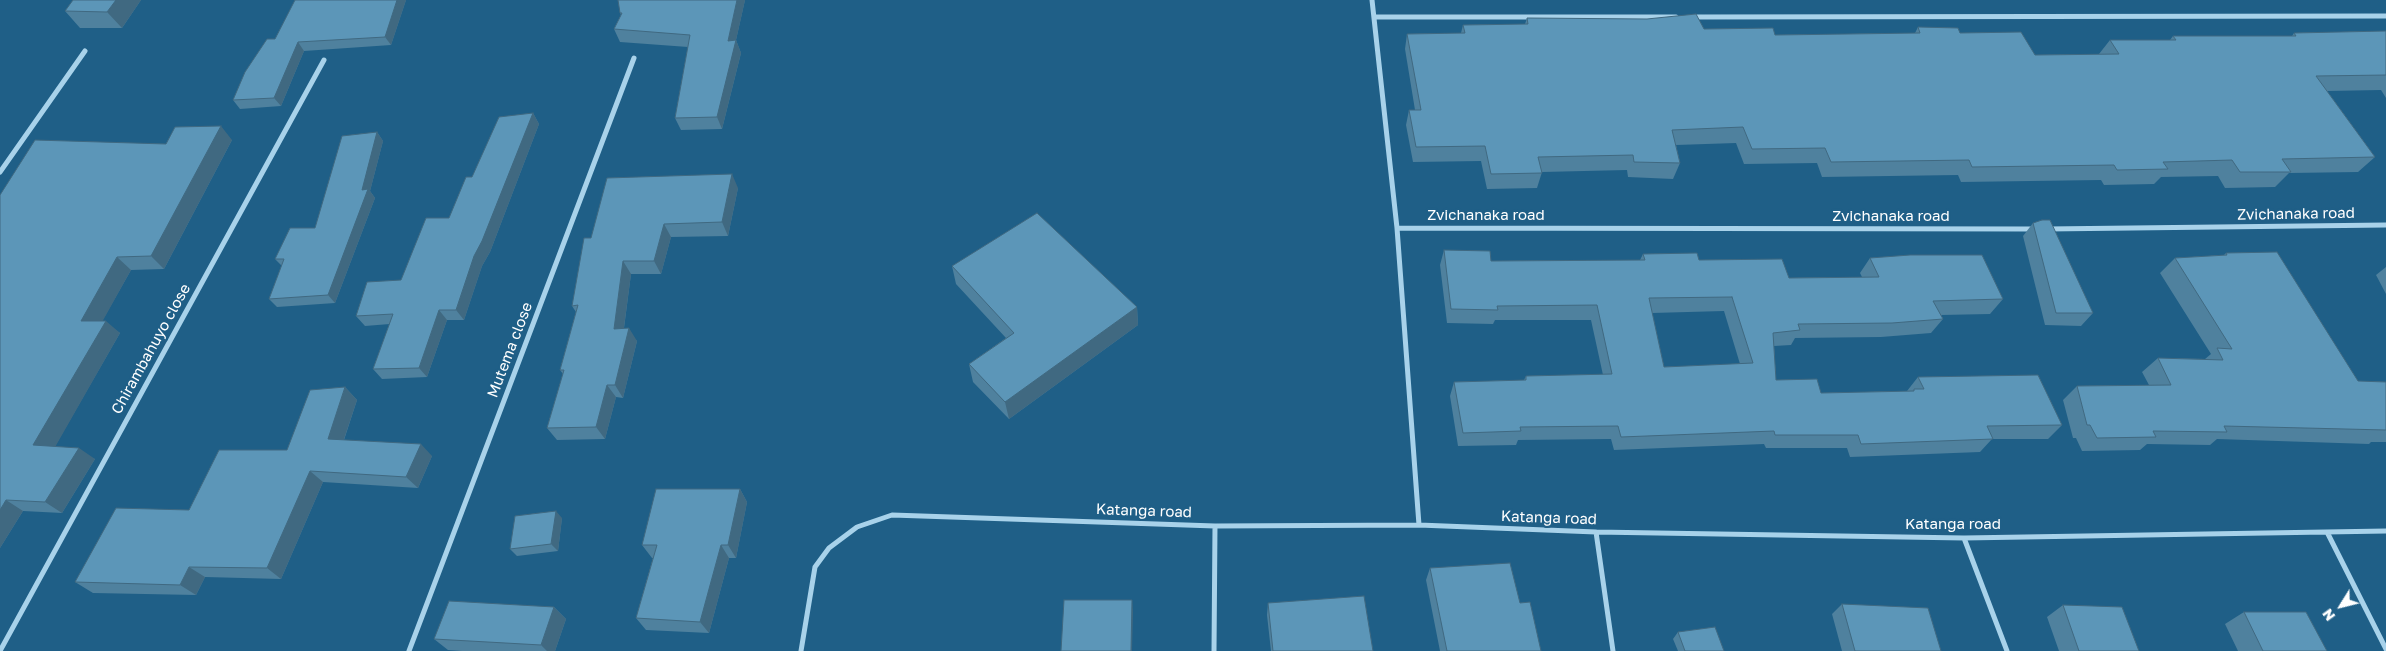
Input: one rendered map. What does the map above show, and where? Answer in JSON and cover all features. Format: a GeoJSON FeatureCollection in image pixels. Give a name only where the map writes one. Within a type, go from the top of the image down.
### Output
{"type":"FeatureCollection","features":[{"type":"Feature","properties":{"kind":"street"},"geometry":{"type":"LineString","coordinates":[[1372,0],[1397,228],[1419,525]]}},
{"type":"Feature","properties":{"kind":"street"},"geometry":{"type":"LineString","coordinates":[[1374,17],[2386,16]]}},
{"type":"Feature","properties":{"kind":"street"},"geometry":{"type":"LineString","coordinates":[[0,172],[85,51]]}},
{"type":"Feature","properties":{"kind":"street","name":"Mutema close"},"geometry":{"type":"LineString","coordinates":[[409,651],[634,58]]}},
{"type":"Feature","properties":{"kind":"street","name":"Chirambahuyo close"},"geometry":{"type":"LineString","coordinates":[[0,651],[324,60]]}},
{"type":"Feature","properties":{"kind":"street","name":"Zvichanaka road"},"geometry":{"type":"LineString","coordinates":[[1397,228],[2012,229],[2386,225]]}},
{"type":"Feature","properties":{"kind":"street","name":"Katanga road"},"geometry":{"type":"LineString","coordinates":[[801,651],[815,567],[829,548],[857,527],[892,515],[1215,526],[1419,525],[1596,532],[1964,538],[2386,531]]}},
{"type":"Feature","properties":{"kind":"street"},"geometry":{"type":"LineString","coordinates":[[1214,651],[1215,526]]}},
{"type":"Feature","properties":{"kind":"street"},"geometry":{"type":"LineString","coordinates":[[1596,532],[1613,651]]}},
{"type":"Feature","properties":{"kind":"street"},"geometry":{"type":"LineString","coordinates":[[2327,532],[2386,649]]}},
{"type":"Feature","properties":{"kind":"street"},"geometry":{"type":"LineString","coordinates":[[1964,538],[2006,651]]}},
{"type":"Feature","properties":{"kind":"building"},"geometry":{"type":"Polygon","coordinates":[[[73,0],[116,0],[107,12],[65,11],[73,0]]]}},
{"type":"Feature","properties":{"kind":"building"},"geometry":{"type":"Polygon","coordinates":[[[295,0],[397,0],[385,37],[298,42],[274,98],[233,100],[245,72],[267,39],[275,39],[295,0]]]}},
{"type":"Feature","properties":{"kind":"building"},"geometry":{"type":"Polygon","coordinates":[[[618,0],[737,0],[728,41],[736,40],[717,117],[675,118],[690,35],[614,29],[622,13],[620,13],[618,0]]]}},
{"type":"Feature","properties":{"kind":"building"},"geometry":{"type":"Polygon","coordinates":[[[1696,14],[1704,29],[1773,28],[1775,35],[1920,33],[1918,27],[1958,28],[1960,33],[2021,32],[2035,55],[2119,54],[2110,40],[2176,40],[2173,36],[2296,36],[2294,33],[2386,31],[2386,75],[2316,76],[2375,157],[2282,159],[2291,172],[2240,172],[2232,160],[2163,162],[2168,169],[2117,170],[2114,165],[1972,167],[1969,160],[1831,162],[1825,148],[1752,149],[1743,127],[1672,130],[1680,163],[1634,162],[1633,155],[1538,157],[1542,173],[1491,174],[1485,146],[1416,147],[1409,110],[1421,110],[1407,34],[1465,33],[1463,25],[1528,24],[1527,18],[1647,19],[1696,14]]]}},
{"type":"Feature","properties":{"kind":"building"},"geometry":{"type":"Polygon","coordinates":[[[533,113],[482,241],[474,256],[456,310],[439,310],[419,368],[373,369],[393,314],[356,316],[367,282],[401,280],[426,218],[449,218],[466,177],[472,177],[499,117],[533,113]]]}},
{"type":"Feature","properties":{"kind":"building"},"geometry":{"type":"Polygon","coordinates":[[[221,126],[151,256],[117,257],[81,321],[106,321],[33,445],[79,448],[45,502],[6,500],[0,510],[0,195],[35,140],[166,144],[175,127],[221,126]]]}},
{"type":"Feature","properties":{"kind":"building"},"geometry":{"type":"Polygon","coordinates":[[[377,132],[362,190],[368,189],[328,295],[269,299],[284,259],[275,259],[290,228],[315,228],[342,136],[377,132]]]}},
{"type":"Feature","properties":{"kind":"building"},"geometry":{"type":"Polygon","coordinates":[[[732,174],[722,222],[664,224],[654,261],[623,261],[614,329],[629,328],[615,385],[607,385],[596,427],[547,428],[564,370],[560,370],[578,305],[572,306],[584,238],[591,238],[607,178],[732,174]]]}},
{"type":"Feature","properties":{"kind":"building"},"geometry":{"type":"Polygon","coordinates":[[[1037,213],[1137,307],[1005,402],[969,364],[1014,333],[952,266],[1037,213]]]}},
{"type":"Feature","properties":{"kind":"building"},"geometry":{"type":"Polygon","coordinates":[[[2050,220],[2093,313],[2056,313],[2033,223],[2050,220]]]}},
{"type":"Feature","properties":{"kind":"building"},"geometry":{"type":"Polygon","coordinates":[[[1444,250],[1490,251],[1491,261],[1645,260],[1643,254],[1697,253],[1699,260],[1782,259],[1789,278],[1879,277],[1870,258],[1910,255],[1982,255],[2003,299],[1933,301],[1943,319],[1892,323],[1798,324],[1800,330],[1773,333],[1776,380],[1817,379],[1821,393],[1914,391],[1914,389],[1924,389],[1918,377],[2038,375],[2062,425],[1987,426],[1993,439],[1861,444],[1858,435],[1775,435],[1774,431],[1621,437],[1618,426],[1520,427],[1521,431],[1463,433],[1454,382],[1526,380],[1526,376],[1612,374],[1597,305],[1497,306],[1498,310],[1451,309],[1444,250]],[[1732,297],[1649,298],[1664,367],[1753,363],[1732,297]]]}},
{"type":"Feature","properties":{"kind":"building"},"geometry":{"type":"Polygon","coordinates":[[[2277,252],[2358,381],[2386,382],[2386,430],[2224,426],[2227,432],[2153,431],[2156,437],[2097,438],[2090,425],[2087,425],[2077,386],[2171,385],[2158,358],[2223,360],[2217,348],[2232,349],[2175,258],[2227,255],[2226,253],[2277,252]]]}},
{"type":"Feature","properties":{"kind":"building"},"geometry":{"type":"Polygon","coordinates":[[[345,387],[328,439],[421,444],[406,477],[310,471],[267,568],[189,567],[180,585],[75,582],[116,508],[189,510],[219,450],[287,450],[310,390],[345,387]]]}},
{"type":"Feature","properties":{"kind":"building"},"geometry":{"type":"Polygon","coordinates":[[[656,489],[740,489],[728,545],[721,545],[700,622],[636,618],[657,545],[642,545],[656,489]]]}},
{"type":"Feature","properties":{"kind":"building"},"geometry":{"type":"Polygon","coordinates":[[[556,511],[551,544],[510,549],[515,516],[556,511]]]}},
{"type":"Feature","properties":{"kind":"building"},"geometry":{"type":"Polygon","coordinates":[[[1510,563],[1520,603],[1530,602],[1541,651],[1447,651],[1430,568],[1510,563]]]}},
{"type":"Feature","properties":{"kind":"building"},"geometry":{"type":"Polygon","coordinates":[[[1364,596],[1373,651],[1273,651],[1268,603],[1364,596]]]}},
{"type":"Feature","properties":{"kind":"building"},"geometry":{"type":"Polygon","coordinates":[[[1064,600],[1132,600],[1131,651],[1061,651],[1064,600]]]}},
{"type":"Feature","properties":{"kind":"building"},"geometry":{"type":"Polygon","coordinates":[[[449,601],[554,607],[541,645],[434,639],[449,601]]]}},
{"type":"Feature","properties":{"kind":"building"},"geometry":{"type":"Polygon","coordinates":[[[1842,604],[1928,608],[1941,651],[1855,651],[1842,604]]]}},
{"type":"Feature","properties":{"kind":"building"},"geometry":{"type":"Polygon","coordinates":[[[2063,605],[2122,607],[2139,651],[2079,651],[2063,605]]]}},
{"type":"Feature","properties":{"kind":"building"},"geometry":{"type":"Polygon","coordinates":[[[2244,612],[2306,612],[2327,651],[2263,651],[2244,612]]]}},
{"type":"Feature","properties":{"kind":"building"},"geometry":{"type":"Polygon","coordinates":[[[1715,627],[1724,651],[1685,651],[1678,632],[1715,627]]]}}]}
